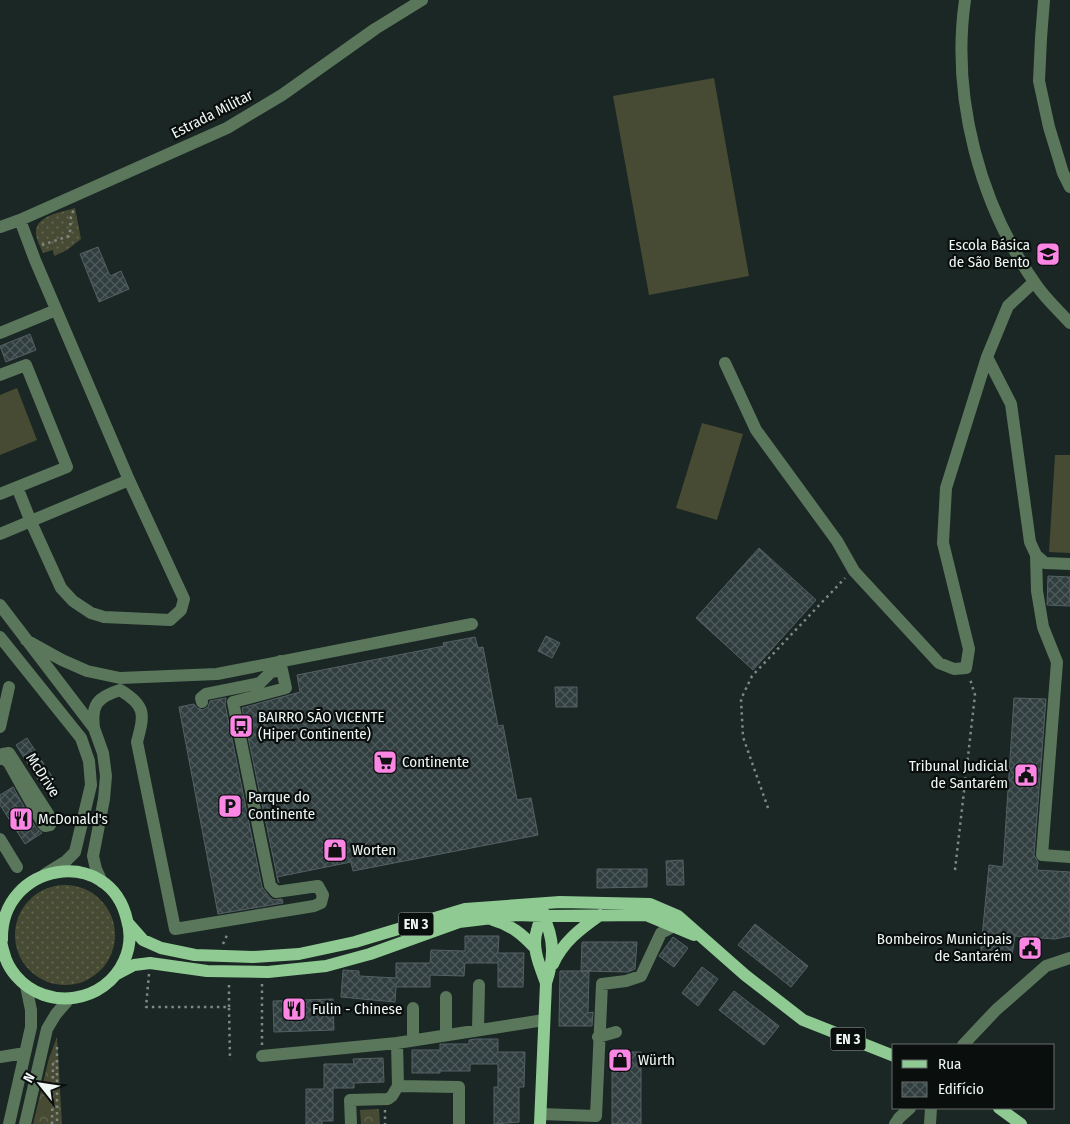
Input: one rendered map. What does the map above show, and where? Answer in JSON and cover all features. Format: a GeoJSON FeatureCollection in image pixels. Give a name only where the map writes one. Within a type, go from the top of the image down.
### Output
{"type":"FeatureCollection","features":[{"type":"Feature","properties":{"kind":"main road","name":"EN 3"},"geometry":{"type":"LineString","coordinates":[[59,871],[78,872],[102,882],[119,900],[128,923],[129,939],[126,954],[115,975],[94,992],[69,999],[44,996],[26,986],[9,965],[4,955],[1,940],[4,918],[15,896],[29,883],[45,874],[59,871]]}},
{"type":"Feature","properties":{"kind":"main road","name":"EN 3"},"geometry":{"type":"LineString","coordinates":[[0,901],[15,896]]}},
{"type":"Feature","properties":{"kind":"main road","name":"EN 3"},"geometry":{"type":"LineString","coordinates":[[128,923],[143,940],[160,948],[195,955],[253,957],[299,954],[355,942],[466,909],[560,902],[650,904],[678,916],[745,975],[803,1020],[892,1055]]}},
{"type":"Feature","properties":{"kind":"main road"},"geometry":{"type":"LineString","coordinates":[[534,948],[537,930],[543,916],[543,903]]}},
{"type":"Feature","properties":{"kind":"main road","name":"EN 3"},"geometry":{"type":"LineString","coordinates":[[115,975],[134,966],[150,964],[207,970],[268,972],[326,966],[370,954],[459,922],[517,915],[646,915],[706,939]]}},
{"type":"Feature","properties":{"kind":"main road"},"geometry":{"type":"LineString","coordinates":[[540,1119],[546,983],[558,953],[572,936],[600,915]]}},
{"type":"Feature","properties":{"kind":"main road"},"geometry":{"type":"LineString","coordinates":[[543,916],[550,929],[552,966]]}},
{"type":"Feature","properties":{"kind":"main road"},"geometry":{"type":"LineString","coordinates":[[489,919],[506,924],[523,934],[534,948],[546,983]]}},
{"type":"Feature","properties":{"kind":"main road"},"geometry":{"type":"LineString","coordinates":[[1000,1109],[1021,1124]]}},
{"type":"Feature","properties":{"kind":"street","name":"Estrada Militar"},"geometry":{"type":"LineString","coordinates":[[0,227],[20,220],[227,128],[282,95],[375,29],[422,0]]}},
{"type":"Feature","properties":{"kind":"street"},"geometry":{"type":"LineString","coordinates":[[964,0],[961,26],[962,80],[970,131],[986,188],[1018,256],[1034,282],[1070,323]]}},
{"type":"Feature","properties":{"kind":"street"},"geometry":{"type":"LineString","coordinates":[[1044,0],[1040,38],[1039,81],[1049,126],[1063,173],[1070,188]]}},
{"type":"Feature","properties":{"kind":"street"},"geometry":{"type":"LineString","coordinates":[[17,487],[30,522],[61,588],[73,601],[91,613],[116,618],[170,620],[181,610],[184,599],[129,480],[56,310],[20,220]]}},
{"type":"Feature","properties":{"kind":"street"},"geometry":{"type":"LineString","coordinates":[[724,363],[756,430],[837,540],[854,571],[939,663],[954,669],[966,668],[969,649],[943,543],[946,488],[987,357],[1008,306],[1034,282]]}},
{"type":"Feature","properties":{"kind":"street"},"geometry":{"type":"LineString","coordinates":[[0,333],[56,310]]}},
{"type":"Feature","properties":{"kind":"street"},"geometry":{"type":"LineString","coordinates":[[987,357],[1011,404],[1030,542],[1036,555],[1044,563],[1070,564]]}},
{"type":"Feature","properties":{"kind":"street"},"geometry":{"type":"LineString","coordinates":[[0,375],[26,364],[67,467],[0,494]]}},
{"type":"Feature","properties":{"kind":"street"},"geometry":{"type":"LineString","coordinates":[[0,534],[129,480]]}},
{"type":"Feature","properties":{"kind":"street"},"geometry":{"type":"LineString","coordinates":[[1036,555],[1037,591],[1043,627],[1057,662],[1042,855],[1070,857]]}},
{"type":"Feature","properties":{"kind":"street"},"geometry":{"type":"LineString","coordinates":[[0,605],[94,728]]}},
{"type":"Feature","properties":{"kind":"street"},"geometry":{"type":"LineString","coordinates":[[26,640],[62,660],[87,671],[120,678],[217,674],[281,666],[472,624]]}},
{"type":"Feature","properties":{"kind":"street"},"geometry":{"type":"LineString","coordinates":[[0,637],[80,738],[89,761],[90,785],[75,852],[66,861],[45,874]]}},
{"type":"Feature","properties":{"kind":"street"},"geometry":{"type":"LineString","coordinates":[[202,702],[201,698],[206,694],[260,683],[270,672],[281,666]]}},
{"type":"Feature","properties":{"kind":"street"},"geometry":{"type":"LineString","coordinates":[[106,694],[120,690],[131,696],[140,706],[142,715],[137,742],[175,929],[234,920],[314,906],[321,903],[323,895],[318,886],[276,892],[270,885],[233,702],[286,688],[281,666]]}},
{"type":"Feature","properties":{"kind":"street"},"geometry":{"type":"LineString","coordinates":[[203,674],[203,680],[211,684],[263,674]]}},
{"type":"Feature","properties":{"kind":"street"},"geometry":{"type":"LineString","coordinates":[[102,882],[93,856],[104,799],[106,776],[103,753],[94,728],[92,714],[97,702],[120,678]]}},
{"type":"Feature","properties":{"kind":"street"},"geometry":{"type":"LineString","coordinates":[[0,727],[9,687]]}},
{"type":"Feature","properties":{"kind":"street","name":"McDrive"},"geometry":{"type":"LineString","coordinates":[[9,753],[52,820],[50,825],[45,826],[43,824],[9,763],[0,758],[3,754],[9,753]]}},
{"type":"Feature","properties":{"kind":"street"},"geometry":{"type":"LineString","coordinates":[[0,839],[17,867]]}},
{"type":"Feature","properties":{"kind":"street"},"geometry":{"type":"LineString","coordinates":[[540,1119],[596,1116],[598,1037],[602,984],[641,976],[661,933],[674,926]]}},
{"type":"Feature","properties":{"kind":"street"},"geometry":{"type":"LineString","coordinates":[[964,1044],[996,1010],[1046,966],[1070,958]]}},
{"type":"Feature","properties":{"kind":"street"},"geometry":{"type":"LineString","coordinates":[[478,1030],[479,985]]}},
{"type":"Feature","properties":{"kind":"street"},"geometry":{"type":"LineString","coordinates":[[9,1124],[31,1028],[32,1010],[26,986]]}},
{"type":"Feature","properties":{"kind":"street"},"geometry":{"type":"LineString","coordinates":[[446,997],[446,1035]]}},
{"type":"Feature","properties":{"kind":"street"},"geometry":{"type":"LineString","coordinates":[[25,1124],[56,1014],[69,999]]}},
{"type":"Feature","properties":{"kind":"street"},"geometry":{"type":"LineString","coordinates":[[413,1008],[413,1040]]}},
{"type":"Feature","properties":{"kind":"street"},"geometry":{"type":"LineString","coordinates":[[262,1056],[397,1043],[544,1020]]}},
{"type":"Feature","properties":{"kind":"street"},"geometry":{"type":"LineString","coordinates":[[598,1037],[616,1032]]}},
{"type":"Feature","properties":{"kind":"street"},"geometry":{"type":"LineString","coordinates":[[351,1124],[350,1100],[388,1098],[392,1096],[398,1086],[397,1043]]}},
{"type":"Feature","properties":{"kind":"street"},"geometry":{"type":"LineString","coordinates":[[0,1057],[25,1053]]}},
{"type":"Feature","properties":{"kind":"street"},"geometry":{"type":"LineString","coordinates":[[398,1086],[459,1087],[459,1124]]}},
{"type":"Feature","properties":{"kind":"street"},"geometry":{"type":"LineString","coordinates":[[895,1124],[909,1109]]}},
{"type":"Feature","properties":{"kind":"street"},"geometry":{"type":"LineString","coordinates":[[930,1124],[931,1109]]}},
{"type":"Feature","properties":{"kind":"path"},"geometry":{"type":"LineString","coordinates":[[48,242],[69,236],[71,230],[70,219],[72,212],[75,210],[76,195]]}},
{"type":"Feature","properties":{"kind":"path"},"geometry":{"type":"LineString","coordinates":[[768,808],[743,737],[741,699],[752,676],[840,581],[854,571]]}},
{"type":"Feature","properties":{"kind":"path"},"geometry":{"type":"LineString","coordinates":[[955,870],[975,695],[966,668]]}},
{"type":"Feature","properties":{"kind":"path"},"geometry":{"type":"LineString","coordinates":[[217,956],[234,920]]}},
{"type":"Feature","properties":{"kind":"path"},"geometry":{"type":"LineString","coordinates":[[150,964],[146,1007],[229,1006]]}},
{"type":"Feature","properties":{"kind":"path"},"geometry":{"type":"LineString","coordinates":[[229,983],[230,1060]]}},
{"type":"Feature","properties":{"kind":"path"},"geometry":{"type":"LineString","coordinates":[[255,984],[264,984],[262,1056]]}},
{"type":"Feature","properties":{"kind":"path"},"geometry":{"type":"LineString","coordinates":[[51,1032],[52,1124]]}},
{"type":"Feature","properties":{"kind":"path"},"geometry":{"type":"LineString","coordinates":[[51,1032],[57,1040],[57,1124]]}},
{"type":"Feature","properties":{"kind":"green space"},"geometry":{"type":"Polygon","coordinates":[[[714,78],[749,276],[649,295],[613,96],[714,78]]]}},
{"type":"Feature","properties":{"kind":"green space"},"geometry":{"type":"Polygon","coordinates":[[[75,208],[81,239],[67,250],[54,256],[53,250],[43,253],[36,237],[37,226],[51,215],[75,208]]]}},
{"type":"Feature","properties":{"kind":"green space"},"geometry":{"type":"Polygon","coordinates":[[[17,388],[37,440],[0,455],[0,395],[17,388]]]}},
{"type":"Feature","properties":{"kind":"green space"},"geometry":{"type":"Polygon","coordinates":[[[702,423],[743,434],[717,520],[676,508],[702,423]]]}},
{"type":"Feature","properties":{"kind":"green space"},"geometry":{"type":"Polygon","coordinates":[[[1055,455],[1070,455],[1070,553],[1049,552],[1055,455]]]}},
{"type":"Feature","properties":{"kind":"green space"},"geometry":{"type":"Polygon","coordinates":[[[65,885],[84,888],[101,899],[112,916],[115,935],[112,954],[101,971],[84,982],[65,985],[46,982],[29,971],[18,954],[15,935],[18,916],[29,899],[46,888],[65,885]]]}},
{"type":"Feature","properties":{"kind":"green space"},"geometry":{"type":"Polygon","coordinates":[[[57,1037],[62,1124],[33,1124],[49,1058],[57,1037]]]}},
{"type":"Feature","properties":{"kind":"green space"},"geometry":{"type":"Polygon","coordinates":[[[379,1109],[380,1124],[361,1124],[360,1110],[379,1109]]]}},
{"type":"Feature","properties":{"kind":"building"},"geometry":{"type":"Polygon","coordinates":[[[98,247],[110,276],[121,271],[129,289],[99,302],[80,254],[98,247]]]}},
{"type":"Feature","properties":{"kind":"building"},"geometry":{"type":"Polygon","coordinates":[[[30,334],[36,350],[6,362],[0,346],[30,334]]]}},
{"type":"Feature","properties":{"kind":"building"},"geometry":{"type":"Polygon","coordinates":[[[759,548],[816,600],[753,670],[696,618],[759,548]]]}},
{"type":"Feature","properties":{"kind":"building"},"geometry":{"type":"Polygon","coordinates":[[[1048,576],[1070,577],[1070,606],[1047,605],[1048,576]]]}},
{"type":"Feature","properties":{"kind":"building"},"geometry":{"type":"Polygon","coordinates":[[[546,636],[560,643],[552,658],[538,651],[546,636]]]}},
{"type":"Feature","properties":{"kind":"building","name":"Continente"},"geometry":{"type":"Polygon","coordinates":[[[475,637],[478,648],[483,647],[498,726],[503,725],[517,800],[531,798],[538,835],[353,871],[351,862],[277,877],[242,708],[300,692],[297,675],[444,646],[443,643],[475,637]]]}},
{"type":"Feature","properties":{"kind":"building"},"geometry":{"type":"Polygon","coordinates":[[[555,687],[577,687],[577,707],[556,707],[555,687]]]}},
{"type":"Feature","properties":{"kind":"building","name":"Parque do Continente"},"geometry":{"type":"Polygon","coordinates":[[[226,698],[225,704],[262,887],[270,898],[274,900],[282,899],[283,903],[218,914],[179,707],[194,704],[197,708],[203,710],[208,707],[210,701],[226,698]]]}},
{"type":"Feature","properties":{"kind":"building"},"geometry":{"type":"Polygon","coordinates":[[[1014,698],[1046,699],[1034,855],[1038,862],[1037,870],[1070,872],[1070,936],[1055,939],[1015,936],[1011,962],[980,958],[989,865],[1003,867],[1014,698]]]}},
{"type":"Feature","properties":{"kind":"building"},"geometry":{"type":"Polygon","coordinates":[[[27,738],[55,781],[44,789],[16,745],[27,738]]]}},
{"type":"Feature","properties":{"kind":"building","name":"McDonald's"},"geometry":{"type":"Polygon","coordinates":[[[13,787],[36,828],[42,833],[25,844],[0,805],[0,795],[13,787]]]}},
{"type":"Feature","properties":{"kind":"building"},"geometry":{"type":"Polygon","coordinates":[[[683,860],[684,885],[667,885],[666,861],[683,860]]]}},
{"type":"Feature","properties":{"kind":"building"},"geometry":{"type":"Polygon","coordinates":[[[597,869],[647,869],[647,887],[597,888],[597,869]]]}},
{"type":"Feature","properties":{"kind":"building"},"geometry":{"type":"Polygon","coordinates":[[[755,924],[808,966],[791,987],[738,945],[755,924]]]}},
{"type":"Feature","properties":{"kind":"building"},"geometry":{"type":"Polygon","coordinates":[[[465,936],[499,936],[498,953],[524,953],[523,987],[498,987],[498,963],[465,963],[464,976],[430,975],[430,987],[396,987],[395,1002],[341,997],[343,970],[359,971],[359,976],[396,978],[396,963],[430,963],[431,950],[465,951],[465,936]]]}},
{"type":"Feature","properties":{"kind":"building"},"geometry":{"type":"Polygon","coordinates":[[[673,937],[688,948],[674,967],[659,956],[673,937]]]}},
{"type":"Feature","properties":{"kind":"building"},"geometry":{"type":"Polygon","coordinates":[[[582,942],[637,942],[635,969],[628,972],[581,971],[582,942]]]}},
{"type":"Feature","properties":{"kind":"building"},"geometry":{"type":"Polygon","coordinates":[[[702,967],[718,979],[698,1006],[682,993],[702,967]]]}},
{"type":"Feature","properties":{"kind":"building"},"geometry":{"type":"Polygon","coordinates":[[[560,971],[589,971],[588,1013],[593,1012],[592,1026],[559,1026],[560,971]]]}},
{"type":"Feature","properties":{"kind":"building"},"geometry":{"type":"Polygon","coordinates":[[[734,991],[779,1026],[764,1045],[719,1010],[734,991]]]}},
{"type":"Feature","properties":{"kind":"building"},"geometry":{"type":"Polygon","coordinates":[[[333,999],[334,1030],[274,1032],[273,1001],[333,999]]]}},
{"type":"Feature","properties":{"kind":"building"},"geometry":{"type":"Polygon","coordinates":[[[498,1039],[498,1052],[525,1052],[524,1087],[519,1087],[519,1122],[494,1124],[494,1087],[498,1087],[498,1064],[470,1064],[470,1071],[412,1073],[412,1050],[440,1050],[440,1044],[469,1044],[469,1040],[498,1039]]]}},
{"type":"Feature","properties":{"kind":"building"},"geometry":{"type":"Polygon","coordinates":[[[612,1052],[641,1052],[641,1124],[612,1124],[612,1052]]]}},
{"type":"Feature","properties":{"kind":"building"},"geometry":{"type":"Polygon","coordinates":[[[383,1058],[384,1082],[354,1083],[354,1088],[333,1088],[333,1121],[322,1121],[322,1124],[306,1124],[306,1089],[324,1089],[324,1064],[354,1064],[353,1059],[383,1058]]]}},
{"type":"Feature","properties":{"kind":"place","name":"Escola Básica de São Bento"},"geometry":{"type":"Point","coordinates":[1048,254]}},
{"type":"Feature","properties":{"kind":"place","name":"BAIRRO SÃO VICENTE (Hiper Continente)"},"geometry":{"type":"Point","coordinates":[241,726]}},
{"type":"Feature","properties":{"kind":"place","name":"Continente"},"geometry":{"type":"Point","coordinates":[385,762]}},
{"type":"Feature","properties":{"kind":"place","name":"Tribunal Judicial de Santarém"},"geometry":{"type":"Point","coordinates":[1026,775]}},
{"type":"Feature","properties":{"kind":"place","name":"Parque do Continente"},"geometry":{"type":"Point","coordinates":[230,806]}},
{"type":"Feature","properties":{"kind":"place","name":"McDonald's"},"geometry":{"type":"Point","coordinates":[21,819]}},
{"type":"Feature","properties":{"kind":"place","name":"Worten"},"geometry":{"type":"Point","coordinates":[335,850]}},
{"type":"Feature","properties":{"kind":"place","name":"Bombeiros Municipais de Santarém"},"geometry":{"type":"Point","coordinates":[1030,948]}},
{"type":"Feature","properties":{"kind":"place","name":"Fulin - Chinese"},"geometry":{"type":"Point","coordinates":[294,1009]}},
{"type":"Feature","properties":{"kind":"place","name":"Würth"},"geometry":{"type":"Point","coordinates":[620,1060]}}]}
